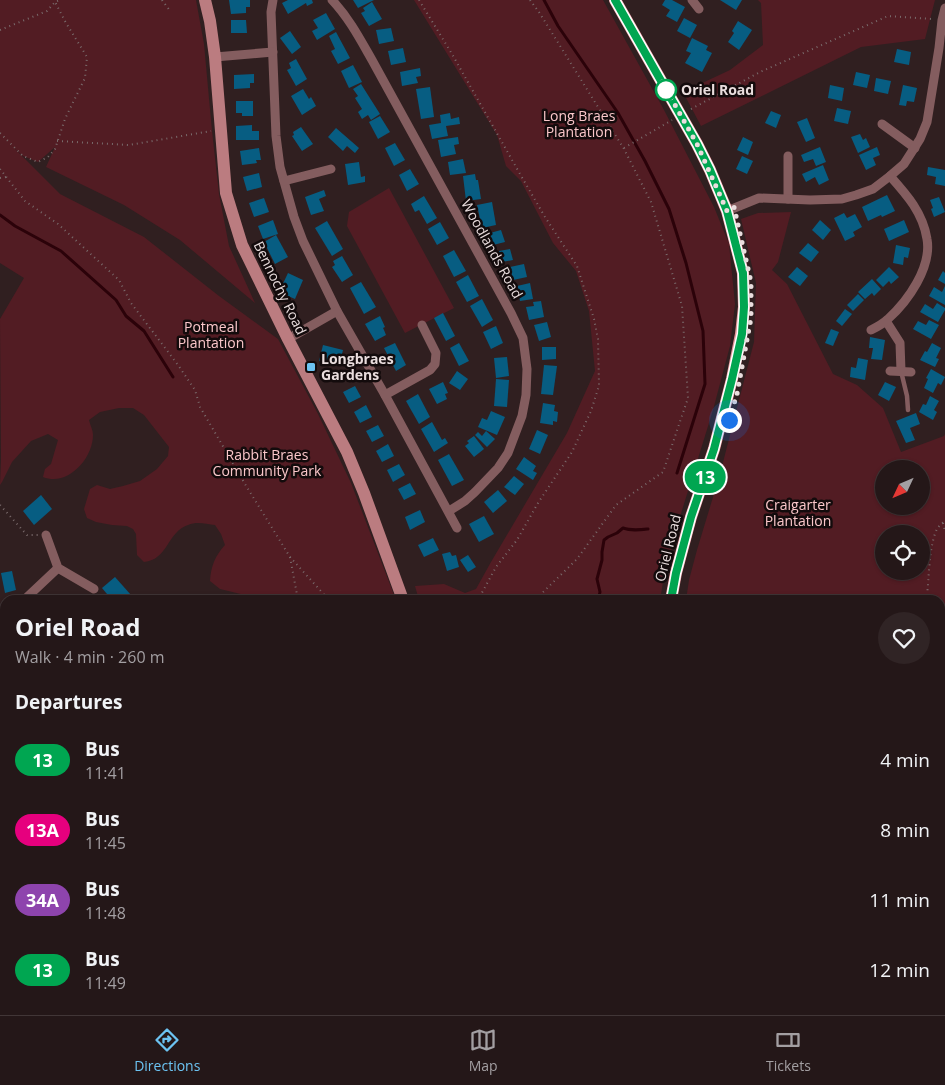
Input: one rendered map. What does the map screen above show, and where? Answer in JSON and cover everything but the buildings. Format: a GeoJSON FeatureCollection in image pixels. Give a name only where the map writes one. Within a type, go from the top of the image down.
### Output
{"type":"FeatureCollection","features":[{"type":"Feature","properties":{"kind":"main road","name":"Oriel Road"},"geometry":{"type":"LineString","coordinates":[[615,0],[697,144],[727,211],[743,273],[744,307],[742,334],[714,449],[691,517],[672,595]]}},
{"type":"Feature","properties":{"kind":"street","name":"Bennochy Road"},"geometry":{"type":"LineString","coordinates":[[205,0],[215,57],[226,193],[242,246],[288,340],[347,452],[401,595]]}},
{"type":"Feature","properties":{"kind":"street"},"geometry":{"type":"LineString","coordinates":[[273,0],[271,12],[276,136],[284,180],[294,217],[303,241],[337,311],[449,510],[457,528]]}},
{"type":"Feature","properties":{"kind":"street","name":"Woodlands Road"},"geometry":{"type":"LineString","coordinates":[[332,0],[354,27],[511,313],[522,338],[526,369],[526,395],[522,416],[508,453],[498,468],[475,492],[465,501],[449,510]]}},
{"type":"Feature","properties":{"kind":"street"},"geometry":{"type":"LineString","coordinates":[[692,0],[699,9]]}},
{"type":"Feature","properties":{"kind":"street"},"geometry":{"type":"LineString","coordinates":[[727,211],[759,198],[842,199],[873,189],[904,164],[920,139],[927,122],[942,48],[942,20],[945,8]]}},
{"type":"Feature","properties":{"kind":"street"},"geometry":{"type":"LineString","coordinates":[[215,57],[273,52]]}},
{"type":"Feature","properties":{"kind":"street"},"geometry":{"type":"LineString","coordinates":[[882,124],[915,148]]}},
{"type":"Feature","properties":{"kind":"street"},"geometry":{"type":"LineString","coordinates":[[788,156],[788,199]]}},
{"type":"Feature","properties":{"kind":"street"},"geometry":{"type":"LineString","coordinates":[[284,180],[331,169]]}},
{"type":"Feature","properties":{"kind":"street"},"geometry":{"type":"LineString","coordinates":[[871,330],[886,320],[913,290],[926,262],[927,240],[921,219],[908,196],[890,176]]}},
{"type":"Feature","properties":{"kind":"street"},"geometry":{"type":"LineString","coordinates":[[288,340],[337,311]]}},
{"type":"Feature","properties":{"kind":"street"},"geometry":{"type":"LineString","coordinates":[[886,320],[900,343],[901,371]]}},
{"type":"Feature","properties":{"kind":"street"},"geometry":{"type":"LineString","coordinates":[[385,395],[430,370],[435,364],[436,353],[422,325]]}},
{"type":"Feature","properties":{"kind":"street"},"geometry":{"type":"LineString","coordinates":[[890,371],[911,372]]}},
{"type":"Feature","properties":{"kind":"street"},"geometry":{"type":"LineString","coordinates":[[46,535],[58,568],[94,589]]}},
{"type":"Feature","properties":{"kind":"street"},"geometry":{"type":"LineString","coordinates":[[29,595],[58,568]]}},
{"type":"Feature","properties":{"kind":"lane"},"geometry":{"type":"LineString","coordinates":[[901,371],[908,410]]}},
{"type":"Feature","properties":{"kind":"path"},"geometry":{"type":"LineString","coordinates":[[0,30],[47,10],[55,1],[60,0]]}},
{"type":"Feature","properties":{"kind":"path"},"geometry":{"type":"LineString","coordinates":[[162,0],[171,12]]}},
{"type":"Feature","properties":{"kind":"path"},"geometry":{"type":"LineString","coordinates":[[419,0],[461,69],[545,217],[577,266],[594,319],[598,339],[599,386],[584,427],[572,452],[538,502],[517,540],[496,567],[481,595]]}},
{"type":"Feature","properties":{"kind":"path"},"geometry":{"type":"LineString","coordinates":[[530,0],[624,149],[651,202],[682,306],[688,398],[662,472],[616,505],[577,560],[540,595]]}},
{"type":"Feature","properties":{"kind":"path"},"geometry":{"type":"LineString","coordinates":[[0,133],[23,156],[38,162],[48,157],[58,141],[65,119],[84,78],[87,57],[55,1]]}},
{"type":"Feature","properties":{"kind":"path"},"geometry":{"type":"LineString","coordinates":[[624,149],[680,115],[760,72],[888,16],[942,20]]}},
{"type":"Feature","properties":{"kind":"path"},"geometry":{"type":"LineString","coordinates":[[58,141],[129,145],[220,130]]}},
{"type":"Feature","properties":{"kind":"path"},"geometry":{"type":"LineString","coordinates":[[0,169],[25,201],[58,224],[119,280],[132,303],[195,390],[200,407],[290,557],[324,595]]}},
{"type":"Feature","properties":{"kind":"path"},"geometry":{"type":"LineString","coordinates":[[0,178],[6,177]]}},
{"type":"Feature","properties":{"kind":"path"},"geometry":{"type":"LineString","coordinates":[[0,504],[27,535],[46,535]]}},
{"type":"Feature","properties":{"kind":"path"},"geometry":{"type":"LineString","coordinates":[[944,521],[945,531]]}},
{"type":"Feature","properties":{"kind":"path"},"geometry":{"type":"LineString","coordinates":[[927,595],[932,550],[937,529],[944,521]]}},
{"type":"Feature","properties":{"kind":"path"},"geometry":{"type":"LineString","coordinates":[[290,557],[297,595]]}},
{"type":"Feature","properties":{"kind":"green space"},"geometry":{"type":"Polygon","coordinates":[[[0,0],[196,0],[204,44],[219,194],[229,246],[255,303],[180,240],[124,205],[46,167],[55,147],[38,162],[23,156],[12,146],[60,194],[144,237],[219,296],[278,339],[318,414],[351,483],[394,595],[245,595],[220,589],[210,581],[211,571],[214,562],[225,545],[215,525],[202,523],[188,525],[181,529],[158,556],[144,562],[137,555],[136,534],[133,529],[127,526],[96,522],[87,518],[84,509],[90,489],[97,485],[110,489],[140,481],[157,469],[168,456],[169,447],[144,415],[133,408],[119,408],[100,412],[89,420],[93,433],[89,453],[84,461],[70,474],[52,479],[43,477],[45,469],[51,464],[58,440],[48,434],[31,441],[12,462],[0,485],[0,319],[24,278],[0,263],[0,0]]]}},
{"type":"Feature","properties":{"kind":"green space","name":"Long Braes Plantation"},"geometry":{"type":"Polygon","coordinates":[[[414,0],[603,0],[664,110],[714,207],[729,244],[735,304],[730,346],[713,410],[679,520],[661,595],[418,595],[415,586],[444,584],[465,593],[476,589],[567,433],[595,371],[589,311],[576,271],[553,243],[521,181],[506,166],[497,135],[414,0]]]}},
{"type":"Feature","properties":{"kind":"green space"},"geometry":{"type":"Polygon","coordinates":[[[758,0],[935,0],[925,39],[861,47],[701,126],[683,92],[730,70],[763,45],[761,3],[758,0]]]}},
{"type":"Feature","properties":{"kind":"green space"},"geometry":{"type":"Polygon","coordinates":[[[389,188],[454,308],[405,333],[347,226],[349,212],[389,188]]]}},
{"type":"Feature","properties":{"kind":"green space","name":"Craigarter Plantation"},"geometry":{"type":"Polygon","coordinates":[[[791,212],[778,262],[772,270],[787,284],[833,374],[857,385],[883,408],[901,452],[945,434],[945,595],[687,595],[689,580],[720,474],[754,342],[756,283],[741,219],[758,213],[791,212]]]}},
{"type":"Feature","properties":{"kind":"waterway"},"geometry":{"type":"LineString","coordinates":[[544,0],[558,26],[618,113],[645,161],[669,209],[686,263],[703,331],[705,384],[677,473]]}},
{"type":"Feature","properties":{"kind":"waterway"},"geometry":{"type":"LineString","coordinates":[[0,215],[15,226],[61,251],[116,300],[126,316],[144,331],[173,377]]}},
{"type":"Feature","properties":{"kind":"waterway"},"geometry":{"type":"LineString","coordinates":[[599,595],[597,579],[602,560],[604,540],[623,528],[632,530],[648,529]]}},
{"type":"Feature","properties":{"kind":"bus line","name":"13"},"geometry":{"type":"LineString","coordinates":[[615,0],[710,170],[727,211],[743,273],[744,307],[740,346],[714,449],[691,517],[672,595]]}},
{"type":"Feature","properties":{"kind":"place","name":"Oriel Road"},"geometry":{"type":"Point","coordinates":[666,90]}},
{"type":"Feature","properties":{"kind":"place","name":"Longbraes Gardens"},"geometry":{"type":"Point","coordinates":[311,367]}},
{"type":"Feature","properties":{"kind":"route"},"geometry":{"type":"LineString","coordinates":[[666,90],[662,82],[697,144],[727,211],[734,207],[751,282],[751,318],[737,394],[729,420]]}},
{"type":"Feature","properties":{"kind":"park label","name":"Potmeal Plantation"},"geometry":{"type":"Point","coordinates":[211,336]}},
{"type":"Feature","properties":{"kind":"park label","name":"Rabbit Braes Community Park"},"geometry":{"type":"Point","coordinates":[267,464]}}]}
